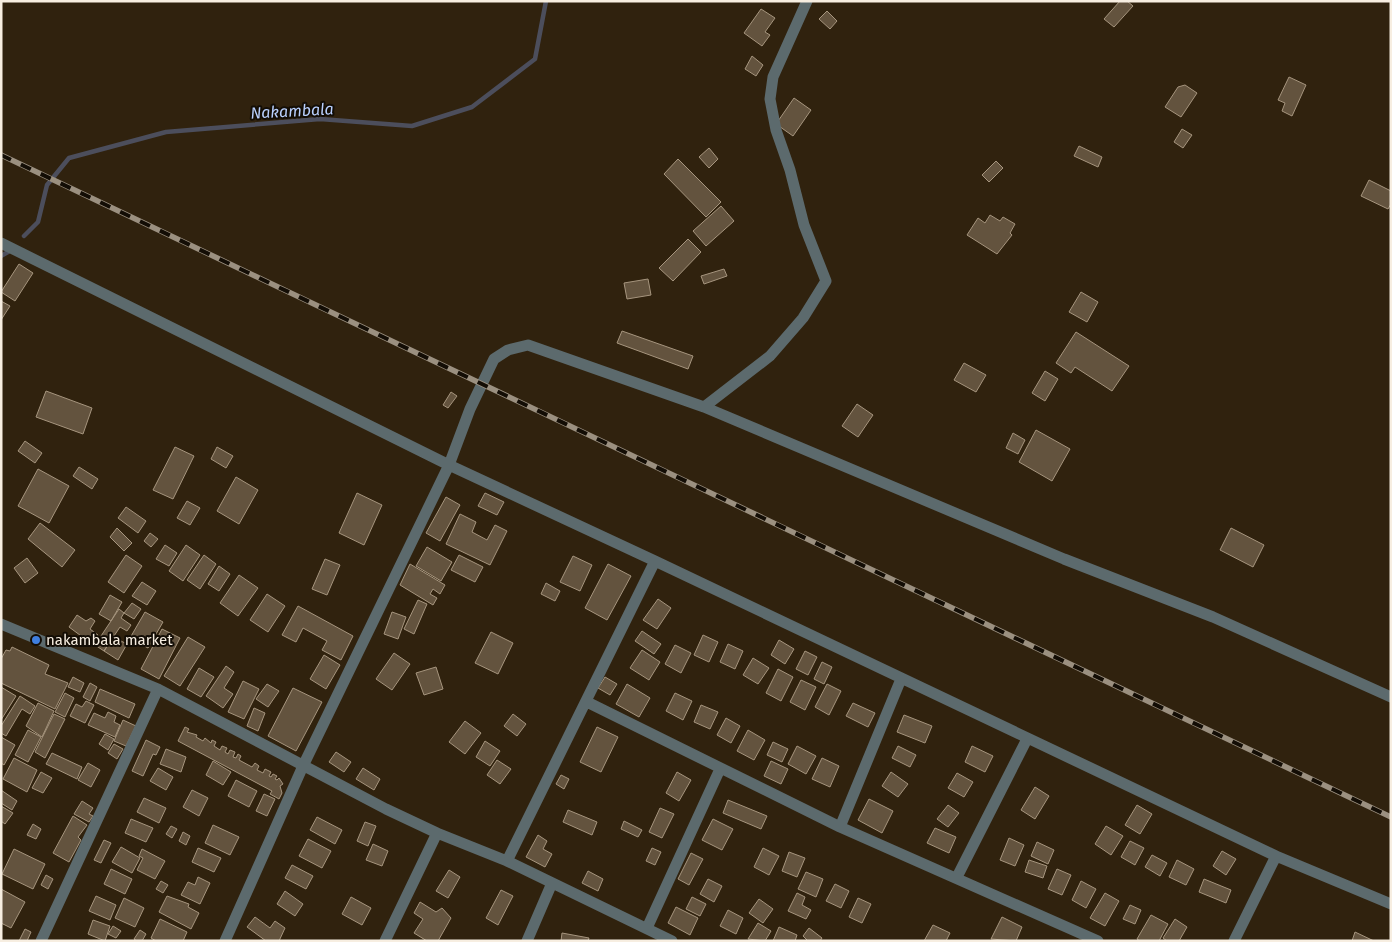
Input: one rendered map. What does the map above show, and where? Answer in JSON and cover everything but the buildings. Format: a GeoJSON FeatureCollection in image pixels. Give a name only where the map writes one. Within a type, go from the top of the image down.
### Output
{"type":"FeatureCollection","features":[{"type":"Feature","properties":{"kind":"street"},"geometry":{"type":"LineString","coordinates":[[704,407],[770,356],[803,318],[826,281],[804,225],[790,170],[776,130],[770,99],[773,77],[807,1]]}},
{"type":"Feature","properties":{"kind":"street"},"geometry":{"type":"LineString","coordinates":[[1,243],[449,465],[655,561],[1027,740],[1276,856],[1391,904]]}},
{"type":"Feature","properties":{"kind":"street"},"geometry":{"type":"LineString","coordinates":[[225,941],[303,766],[449,465],[470,409],[494,359],[516,347],[528,346],[704,407],[1046,552],[1213,617],[1391,697]]}},
{"type":"Feature","properties":{"kind":"street"},"geometry":{"type":"LineString","coordinates":[[507,861],[655,561]]}},
{"type":"Feature","properties":{"kind":"street"},"geometry":{"type":"LineString","coordinates":[[1,624],[158,689],[303,766],[437,833],[507,861],[672,941]]}},
{"type":"Feature","properties":{"kind":"street"},"geometry":{"type":"LineString","coordinates":[[840,826],[901,679]]}},
{"type":"Feature","properties":{"kind":"street"},"geometry":{"type":"LineString","coordinates":[[41,941],[158,689]]}},
{"type":"Feature","properties":{"kind":"street"},"geometry":{"type":"LineString","coordinates":[[587,702],[720,769],[840,826],[1094,940]]}},
{"type":"Feature","properties":{"kind":"street"},"geometry":{"type":"LineString","coordinates":[[957,877],[1027,740]]}},
{"type":"Feature","properties":{"kind":"street"},"geometry":{"type":"LineString","coordinates":[[647,928],[720,769]]}},
{"type":"Feature","properties":{"kind":"street"},"geometry":{"type":"LineString","coordinates":[[385,941],[437,833]]}},
{"type":"Feature","properties":{"kind":"street"},"geometry":{"type":"LineString","coordinates":[[1234,941],[1276,856]]}},
{"type":"Feature","properties":{"kind":"street"},"geometry":{"type":"LineString","coordinates":[[527,941],[552,884]]}},
{"type":"Feature","properties":{"kind":"waterway","name":"Nakambala"},"geometry":{"type":"LineString","coordinates":[[24,236],[38,222],[47,185],[69,158],[166,132],[320,119],[412,126],[472,107],[535,59],[546,1]]}},
{"type":"Feature","properties":{"kind":"waterway","name":"Nakambala"},"geometry":{"type":"LineString","coordinates":[[1,256],[8,252]]}},
{"type":"Feature","properties":{"kind":"railway"},"geometry":{"type":"LineString","coordinates":[[1,155],[1391,817]]}},
{"type":"Feature","properties":{"kind":"place","name":"nakambala market"},"geometry":{"type":"Point","coordinates":[36,640]}}]}
